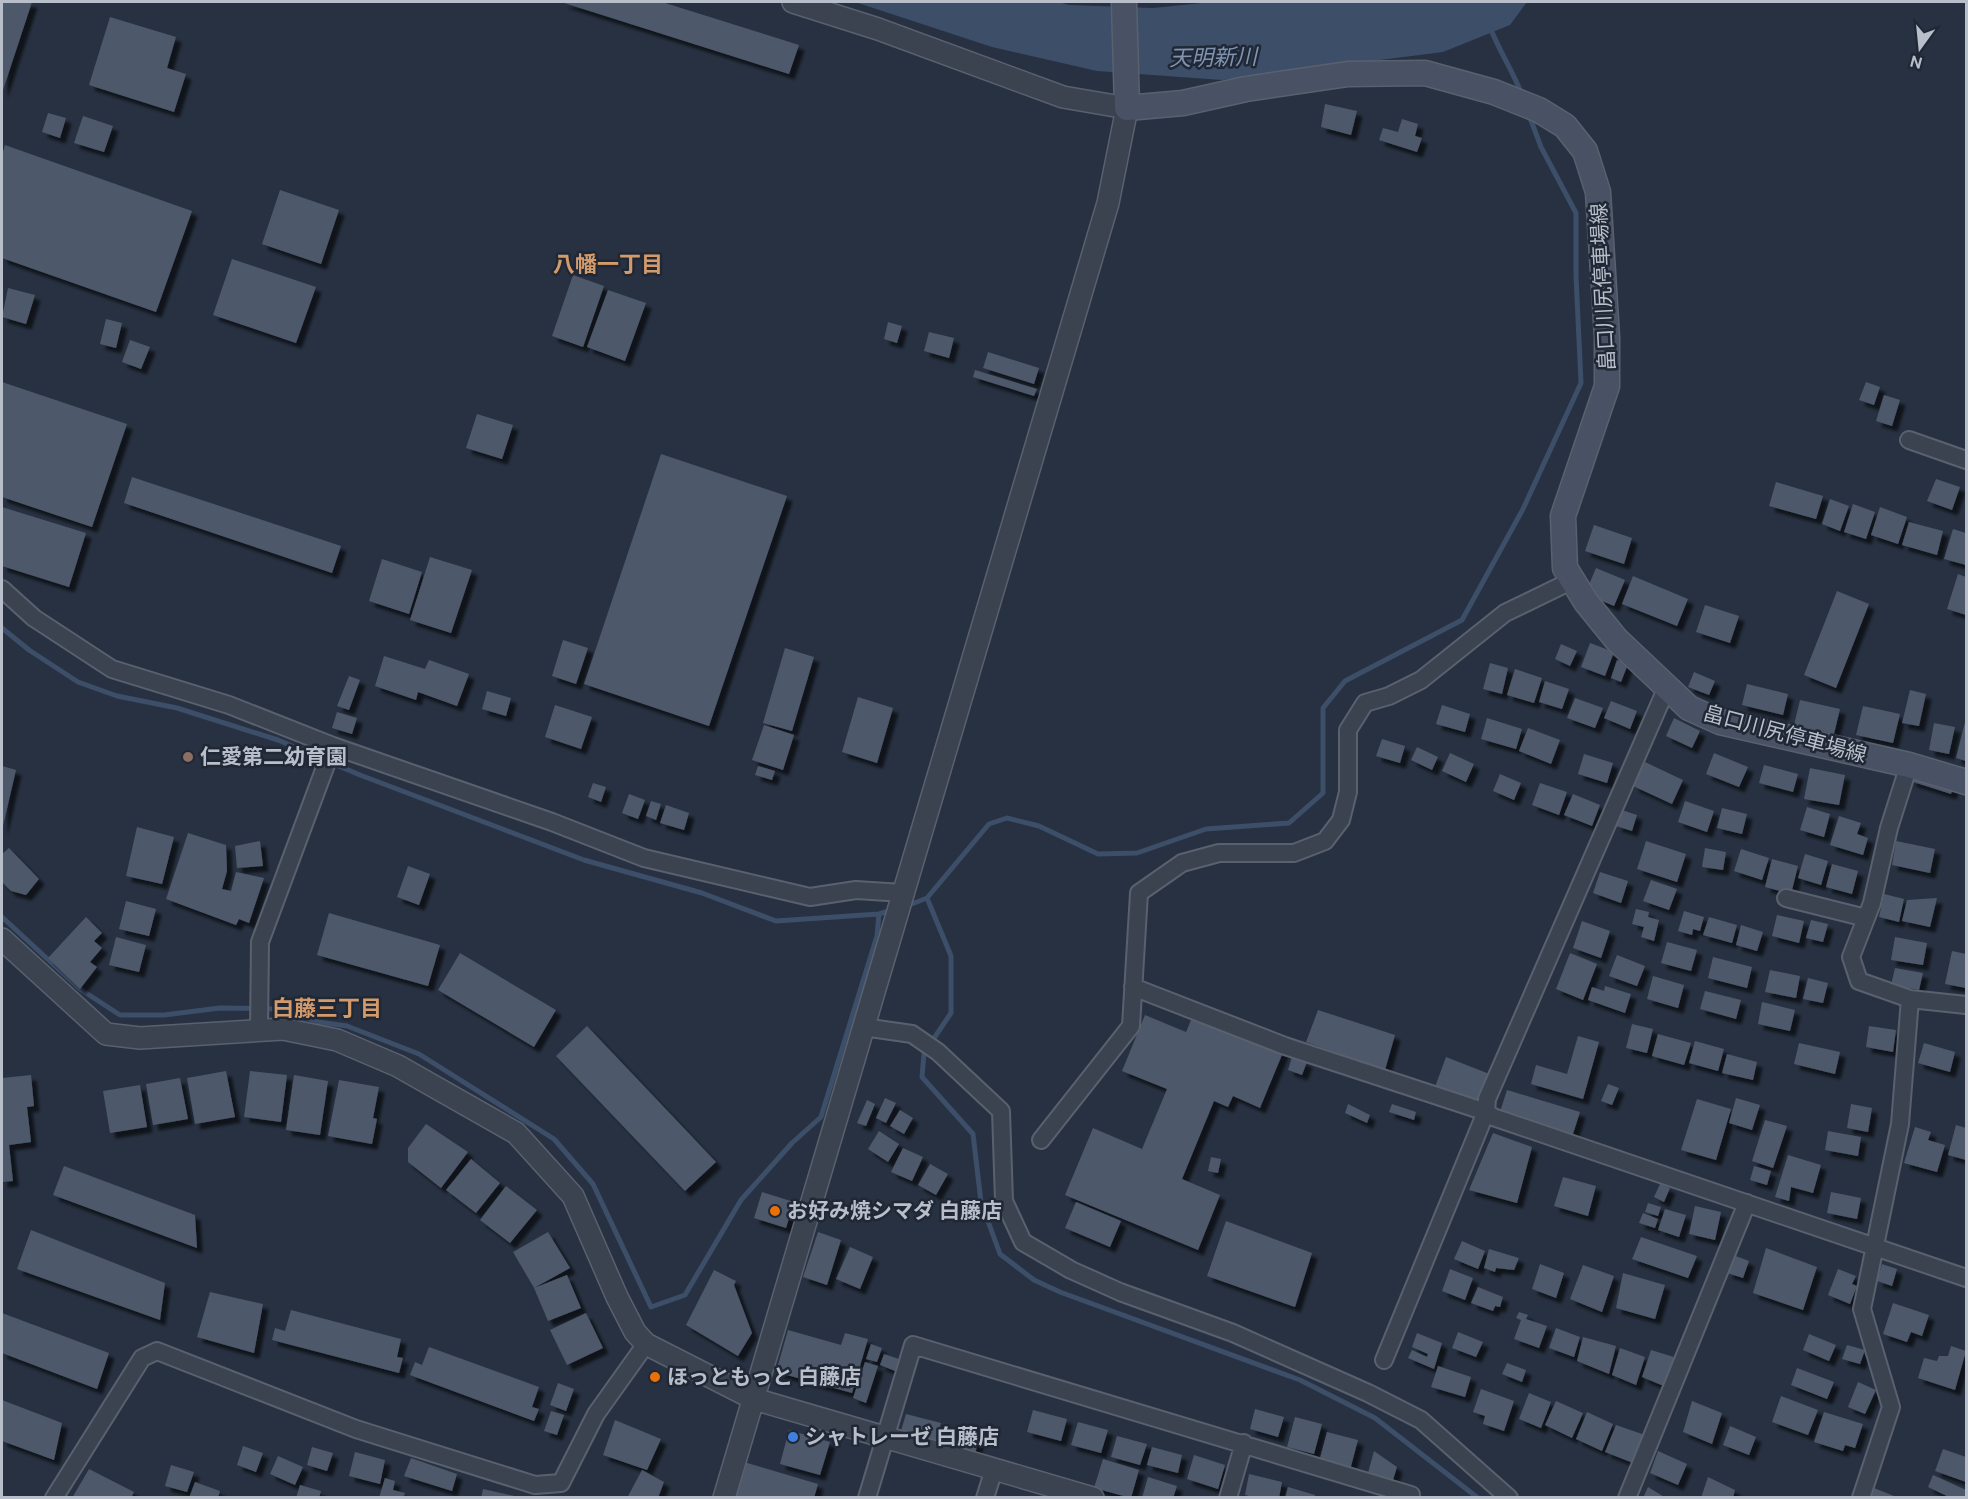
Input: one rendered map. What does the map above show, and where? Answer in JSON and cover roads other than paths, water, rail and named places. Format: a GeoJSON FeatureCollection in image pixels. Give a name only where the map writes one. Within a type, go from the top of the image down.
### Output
{"type":"FeatureCollection","features":[{"type":"Feature","properties":{"kind":"main road"},"geometry":{"type":"LineString","coordinates":[[1124,2],[1127,108]]}},
{"type":"Feature","properties":{"kind":"main road","name":"畠口川尻停車場線"},"geometry":{"type":"LineString","coordinates":[[1127,108],[1183,103],[1246,89],[1348,74],[1425,73],[1494,92],[1539,110],[1565,126],[1585,151],[1598,192],[1607,337],[1607,386],[1563,516],[1565,568],[1586,602],[1616,639],[1689,708],[1720,722],[1910,765],[1966,782]]}},
{"type":"Feature","properties":{"kind":"street"},"geometry":{"type":"LineString","coordinates":[[724,1497],[1108,202],[1127,108],[1063,98],[878,29],[793,2]]}},
{"type":"Feature","properties":{"kind":"street"},"geometry":{"type":"LineString","coordinates":[[1909,440],[1966,460]]}},
{"type":"Feature","properties":{"kind":"street"},"geometry":{"type":"LineString","coordinates":[[1041,1140],[1131,1026],[1139,893],[1182,863],[1220,853],[1293,854],[1325,842],[1341,820],[1348,792],[1348,730],[1365,703],[1389,696],[1422,680],[1505,613],[1573,580]]}},
{"type":"Feature","properties":{"kind":"street"},"geometry":{"type":"LineString","coordinates":[[2,589],[34,618],[112,669],[229,705],[333,746],[552,822],[644,858],[810,897],[856,890],[903,892]]}},
{"type":"Feature","properties":{"kind":"street"},"geometry":{"type":"LineString","coordinates":[[1384,1360],[1486,1112],[1487,1099],[1667,687]]}},
{"type":"Feature","properties":{"kind":"street"},"geometry":{"type":"LineString","coordinates":[[259,1030],[260,942],[333,746]]}},
{"type":"Feature","properties":{"kind":"street"},"geometry":{"type":"LineString","coordinates":[[1910,765],[1889,828],[1872,903],[1851,957],[1860,981],[1910,999],[1966,1005]]}},
{"type":"Feature","properties":{"kind":"street"},"geometry":{"type":"LineString","coordinates":[[1786,898],[1866,918]]}},
{"type":"Feature","properties":{"kind":"street"},"geometry":{"type":"LineString","coordinates":[[2,939],[106,1034],[140,1038],[283,1029],[337,1040],[399,1066],[516,1133],[573,1196],[617,1297],[635,1332],[646,1344],[754,1399],[1093,1497]]}},
{"type":"Feature","properties":{"kind":"street"},"geometry":{"type":"LineString","coordinates":[[1133,987],[1285,1046],[1486,1112],[1493,1117],[1966,1278]]}},
{"type":"Feature","properties":{"kind":"street"},"geometry":{"type":"LineString","coordinates":[[1861,1497],[1891,1407],[1862,1309],[1900,1124],[1910,999]]}},
{"type":"Feature","properties":{"kind":"street"},"geometry":{"type":"LineString","coordinates":[[863,1027],[912,1034],[938,1053],[1000,1111],[1004,1201],[1023,1242],[1071,1270],[1233,1333],[1421,1420],[1509,1497]]}},
{"type":"Feature","properties":{"kind":"street"},"geometry":{"type":"LineString","coordinates":[[1627,1497],[1747,1203]]}},
{"type":"Feature","properties":{"kind":"street"},"geometry":{"type":"LineString","coordinates":[[54,1497],[142,1358],[157,1351],[356,1429],[535,1485],[561,1483],[596,1414],[646,1344]]}},
{"type":"Feature","properties":{"kind":"street"},"geometry":{"type":"LineString","coordinates":[[867,1497],[913,1345],[1244,1443],[1411,1495],[1411,1497]]}},
{"type":"Feature","properties":{"kind":"street"},"geometry":{"type":"LineString","coordinates":[[1227,1497],[1244,1443]]}},
{"type":"Feature","properties":{"kind":"street"},"geometry":{"type":"LineString","coordinates":[[985,1497],[994,1469]]}},
{"type":"Feature","properties":{"kind":"water","name":"天明新川"},"geometry":{"type":"Polygon","coordinates":[[[855,2],[1059,2],[1069,5],[1153,8],[1212,2],[1527,2],[1510,25],[1443,52],[1222,80],[1097,71],[992,47],[855,2]]]}},
{"type":"Feature","properties":{"kind":"waterway"},"geometry":{"type":"LineString","coordinates":[[1490,27],[1522,95]]}},
{"type":"Feature","properties":{"kind":"waterway"},"geometry":{"type":"LineString","coordinates":[[904,907],[927,898],[989,824],[1007,818],[1039,826],[1098,854],[1137,853],[1206,829],[1289,823],[1323,793],[1323,708],[1345,681],[1462,620],[1523,509],[1581,383],[1576,276],[1576,213],[1541,147],[1529,115]]}},
{"type":"Feature","properties":{"kind":"waterway"},"geometry":{"type":"LineString","coordinates":[[2,628],[29,650],[78,682],[117,696],[177,708],[278,740],[360,775],[584,860],[702,893],[776,921],[879,914],[892,910]]}},
{"type":"Feature","properties":{"kind":"waterway"},"geometry":{"type":"LineString","coordinates":[[927,898],[951,956],[951,1013],[924,1053],[922,1077],[973,1134],[981,1202],[1000,1254],[1034,1280],[1060,1292],[1300,1380],[1375,1418],[1478,1498]]}},
{"type":"Feature","properties":{"kind":"waterway"},"geometry":{"type":"LineString","coordinates":[[2,917],[80,989],[120,1015],[164,1015],[220,1008],[279,1009],[319,1022],[347,1026],[419,1054],[554,1139],[593,1184],[651,1307],[685,1295],[741,1200],[792,1143],[821,1117],[877,936],[879,914]]}},
{"type":"Feature","properties":{"kind":"place","name":"仁愛第二幼育園"},"geometry":{"type":"Point","coordinates":[188,757]}},
{"type":"Feature","properties":{"kind":"place","name":"お好み焼シマダ 白藤店"},"geometry":{"type":"Point","coordinates":[775,1211]}},
{"type":"Feature","properties":{"kind":"place","name":"ほっともっと 白藤店"},"geometry":{"type":"Point","coordinates":[655,1377]}},
{"type":"Feature","properties":{"kind":"place","name":"シャトレーゼ 白藤店"},"geometry":{"type":"Point","coordinates":[793,1437]}},
{"type":"Feature","properties":{"kind":"district","name":"八幡一丁目"},"geometry":{"type":"Point","coordinates":[608,264]}},
{"type":"Feature","properties":{"kind":"district","name":"白藤三丁目"},"geometry":{"type":"Point","coordinates":[327,1008]}}]}
